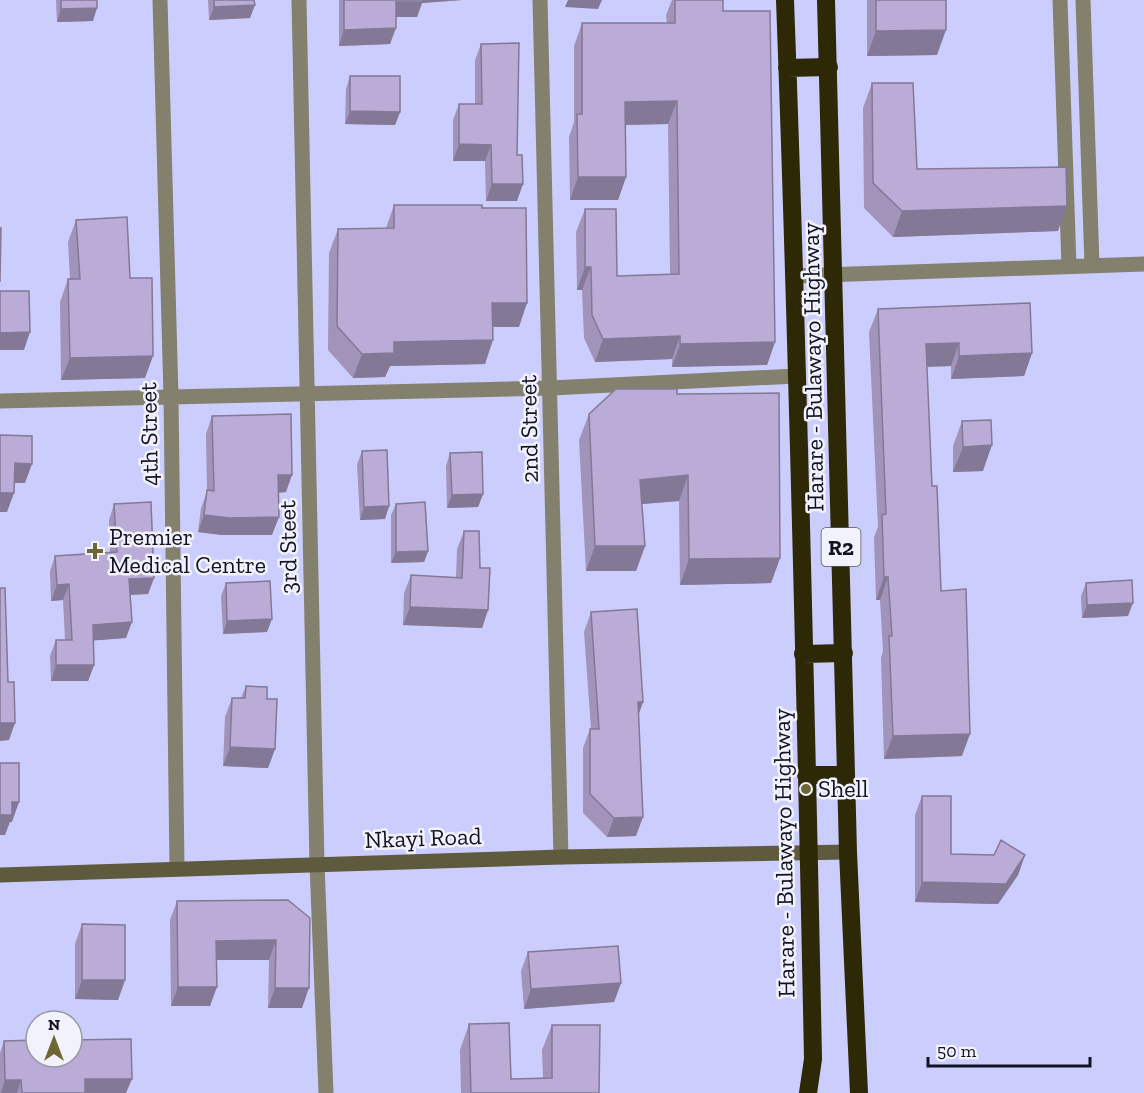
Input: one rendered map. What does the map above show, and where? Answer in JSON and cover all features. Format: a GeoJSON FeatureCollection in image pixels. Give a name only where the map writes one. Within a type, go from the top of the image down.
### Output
{"type":"FeatureCollection","features":[{"type":"Feature","properties":{"kind":"highway","name":"Harare - Bulawayo Highway"},"geometry":{"type":"LineString","coordinates":[[785,0],[795,276],[813,1059],[808,1093]]}},
{"type":"Feature","properties":{"kind":"highway","name":"Harare - Bulawayo Highway"},"geometry":{"type":"LineString","coordinates":[[826,0],[835,275],[848,852],[859,1093]]}},
{"type":"Feature","properties":{"kind":"highway"},"geometry":{"type":"LineString","coordinates":[[788,68],[829,67]]}},
{"type":"Feature","properties":{"kind":"highway"},"geometry":{"type":"LineString","coordinates":[[803,654],[843,653]]}},
{"type":"Feature","properties":{"kind":"highway"},"geometry":{"type":"LineString","coordinates":[[806,775],[846,774]]}},
{"type":"Feature","properties":{"kind":"main road","name":"Nkayi Road"},"geometry":{"type":"LineString","coordinates":[[0,875],[561,857],[848,852]]}},
{"type":"Feature","properties":{"kind":"street","name":"4th Street"},"geometry":{"type":"LineString","coordinates":[[160,0],[171,396],[177,868]]}},
{"type":"Feature","properties":{"kind":"street","name":"3rd Steet"},"geometry":{"type":"LineString","coordinates":[[299,0],[317,864],[326,1093]]}},
{"type":"Feature","properties":{"kind":"street","name":"2nd Street"},"geometry":{"type":"LineString","coordinates":[[540,0],[561,857]]}},
{"type":"Feature","properties":{"kind":"street"},"geometry":{"type":"LineString","coordinates":[[1060,0],[1069,266]]}},
{"type":"Feature","properties":{"kind":"street"},"geometry":{"type":"LineString","coordinates":[[1083,0],[1092,265]]}},
{"type":"Feature","properties":{"kind":"street"},"geometry":{"type":"LineString","coordinates":[[795,276],[1144,264]]}},
{"type":"Feature","properties":{"kind":"street"},"geometry":{"type":"LineString","coordinates":[[0,401],[171,396],[308,396],[550,388],[797,376]]}},
{"type":"Feature","properties":{"kind":"building"},"geometry":{"type":"Polygon","coordinates":[[[61,0],[97,0],[97,8],[61,9],[61,0]]]}},
{"type":"Feature","properties":{"kind":"building"},"geometry":{"type":"Polygon","coordinates":[[[214,0],[254,0],[255,5],[214,7],[214,0]]]}},
{"type":"Feature","properties":{"kind":"building"},"geometry":{"type":"Polygon","coordinates":[[[344,0],[423,0],[423,2],[396,2],[396,28],[344,30],[344,0]]]}},
{"type":"Feature","properties":{"kind":"building"},"geometry":{"type":"Polygon","coordinates":[[[675,0],[723,0],[723,11],[770,11],[775,342],[680,344],[680,336],[603,339],[592,315],[591,267],[585,267],[585,209],[616,209],[617,276],[679,274],[677,101],[625,102],[626,177],[578,177],[577,114],[582,114],[582,23],[675,23],[675,0]]]}},
{"type":"Feature","properties":{"kind":"building"},"geometry":{"type":"Polygon","coordinates":[[[876,0],[946,0],[946,30],[876,31],[876,0]]]}},
{"type":"Feature","properties":{"kind":"building"},"geometry":{"type":"Polygon","coordinates":[[[519,43],[517,155],[522,155],[523,184],[492,184],[491,145],[459,144],[459,104],[482,104],[481,44],[519,43]]]}},
{"type":"Feature","properties":{"kind":"building"},"geometry":{"type":"Polygon","coordinates":[[[350,76],[400,76],[400,112],[350,111],[350,76]]]}},
{"type":"Feature","properties":{"kind":"building"},"geometry":{"type":"Polygon","coordinates":[[[872,83],[913,83],[917,169],[1066,167],[1067,206],[902,211],[873,183],[872,83]]]}},
{"type":"Feature","properties":{"kind":"building"},"geometry":{"type":"Polygon","coordinates":[[[394,205],[482,205],[482,208],[526,208],[527,303],[492,303],[493,340],[394,342],[394,353],[362,354],[337,326],[338,229],[394,228],[394,205]]]}},
{"type":"Feature","properties":{"kind":"building"},"geometry":{"type":"Polygon","coordinates":[[[127,217],[130,278],[152,278],[153,356],[70,358],[68,279],[80,279],[76,220],[127,217]]]}},
{"type":"Feature","properties":{"kind":"building"},"geometry":{"type":"Polygon","coordinates":[[[0,228],[1,228],[0,282],[0,228]]]}},
{"type":"Feature","properties":{"kind":"building"},"geometry":{"type":"Polygon","coordinates":[[[0,291],[29,291],[30,332],[0,333],[0,291]]]}},
{"type":"Feature","properties":{"kind":"building"},"geometry":{"type":"Polygon","coordinates":[[[1030,303],[1032,353],[959,356],[959,343],[926,344],[932,486],[937,486],[941,591],[966,589],[970,734],[893,736],[889,636],[892,636],[888,577],[884,577],[882,515],[886,514],[878,309],[1030,303]]]}},
{"type":"Feature","properties":{"kind":"building"},"geometry":{"type":"Polygon","coordinates":[[[616,389],[677,389],[677,394],[779,393],[780,558],[689,559],[688,475],[640,480],[645,546],[595,546],[589,414],[616,389]]]}},
{"type":"Feature","properties":{"kind":"building"},"geometry":{"type":"Polygon","coordinates":[[[291,414],[292,475],[278,475],[279,517],[229,518],[204,515],[207,490],[214,491],[212,416],[291,414]]]}},
{"type":"Feature","properties":{"kind":"building"},"geometry":{"type":"Polygon","coordinates":[[[991,420],[992,445],[963,447],[962,421],[991,420]]]}},
{"type":"Feature","properties":{"kind":"building"},"geometry":{"type":"Polygon","coordinates":[[[0,435],[32,436],[32,464],[15,463],[14,493],[0,493],[0,435]]]}},
{"type":"Feature","properties":{"kind":"building"},"geometry":{"type":"Polygon","coordinates":[[[387,450],[389,506],[364,507],[362,451],[387,450]]]}},
{"type":"Feature","properties":{"kind":"building"},"geometry":{"type":"Polygon","coordinates":[[[482,452],[483,494],[452,495],[450,453],[482,452]]]}},
{"type":"Feature","properties":{"kind":"building"},"geometry":{"type":"Polygon","coordinates":[[[151,502],[154,578],[129,579],[132,622],[93,625],[94,665],[56,665],[56,640],[72,640],[69,584],[57,585],[55,556],[117,552],[114,504],[151,502]]]}},
{"type":"Feature","properties":{"kind":"building"},"geometry":{"type":"Polygon","coordinates":[[[425,502],[428,551],[396,552],[396,504],[425,502]]]}},
{"type":"Feature","properties":{"kind":"building"},"geometry":{"type":"Polygon","coordinates":[[[464,531],[479,531],[480,568],[490,568],[488,610],[410,607],[411,575],[462,578],[464,531]]]}},
{"type":"Feature","properties":{"kind":"building"},"geometry":{"type":"Polygon","coordinates":[[[1132,580],[1133,603],[1087,605],[1086,583],[1132,580]]]}},
{"type":"Feature","properties":{"kind":"building"},"geometry":{"type":"Polygon","coordinates":[[[270,581],[272,619],[227,621],[226,583],[270,581]]]}},
{"type":"Feature","properties":{"kind":"building"},"geometry":{"type":"Polygon","coordinates":[[[0,588],[5,588],[8,682],[14,682],[15,723],[0,723],[0,588]]]}},
{"type":"Feature","properties":{"kind":"building"},"geometry":{"type":"Polygon","coordinates":[[[637,609],[643,702],[638,702],[643,817],[614,818],[590,794],[590,729],[599,729],[591,612],[637,609]]]}},
{"type":"Feature","properties":{"kind":"building"},"geometry":{"type":"Polygon","coordinates":[[[246,686],[267,687],[267,699],[277,699],[275,749],[230,747],[232,698],[245,698],[246,686]]]}},
{"type":"Feature","properties":{"kind":"building"},"geometry":{"type":"Polygon","coordinates":[[[0,763],[19,763],[19,802],[12,802],[12,815],[0,815],[0,763]]]}},
{"type":"Feature","properties":{"kind":"building"},"geometry":{"type":"Polygon","coordinates":[[[922,796],[951,796],[951,854],[994,855],[1001,840],[1025,855],[1006,884],[922,882],[922,796]]]}},
{"type":"Feature","properties":{"kind":"building"},"geometry":{"type":"Polygon","coordinates":[[[288,900],[310,918],[309,988],[275,988],[276,940],[216,941],[217,987],[178,987],[177,901],[288,900]]]}},
{"type":"Feature","properties":{"kind":"building"},"geometry":{"type":"Polygon","coordinates":[[[82,924],[125,925],[125,980],[82,980],[82,924]]]}},
{"type":"Feature","properties":{"kind":"building"},"geometry":{"type":"Polygon","coordinates":[[[618,946],[621,983],[531,989],[528,952],[618,946]]]}},
{"type":"Feature","properties":{"kind":"building"},"geometry":{"type":"Polygon","coordinates":[[[509,1023],[511,1079],[552,1078],[552,1025],[600,1025],[599,1093],[471,1093],[469,1024],[509,1023]]]}},
{"type":"Feature","properties":{"kind":"building"},"geometry":{"type":"Polygon","coordinates":[[[131,1039],[132,1079],[85,1079],[85,1093],[22,1093],[21,1080],[5,1080],[4,1041],[24,1040],[24,1069],[84,1069],[84,1040],[131,1039]]]}},
{"type":"Feature","properties":{"kind":"place","name":"Premier Medical Centre"},"geometry":{"type":"Point","coordinates":[95,551]}},
{"type":"Feature","properties":{"kind":"place","name":"Shell"},"geometry":{"type":"Point","coordinates":[806,789]}}]}
